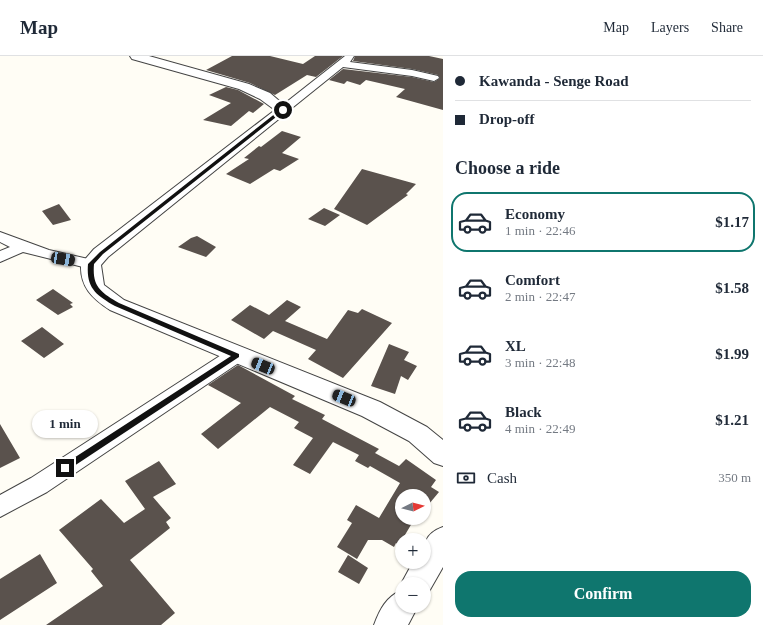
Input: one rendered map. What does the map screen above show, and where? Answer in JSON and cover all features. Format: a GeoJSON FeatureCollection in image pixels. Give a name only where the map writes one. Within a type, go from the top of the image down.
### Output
{"type":"FeatureCollection","features":[{"type":"Feature","properties":{"kind":"street"},"geometry":{"type":"LineString","coordinates":[[136,56],[242,85],[275,101],[283,110]]}},
{"type":"Feature","properties":{"kind":"street"},"geometry":{"type":"LineString","coordinates":[[351,56],[102,253],[91,264],[90,276],[96,289],[103,296],[117,305],[371,409],[418,434],[443,454]]}},
{"type":"Feature","properties":{"kind":"street"},"geometry":{"type":"LineString","coordinates":[[341,64],[412,73],[434,78]]}},
{"type":"Feature","properties":{"kind":"street"},"geometry":{"type":"LineString","coordinates":[[0,236],[21,248],[50,256],[91,264]]}},
{"type":"Feature","properties":{"kind":"street"},"geometry":{"type":"LineString","coordinates":[[0,257],[21,248]]}},
{"type":"Feature","properties":{"kind":"street"},"geometry":{"type":"LineString","coordinates":[[0,507],[39,485],[236,355]]}},
{"type":"Feature","properties":{"kind":"street"},"geometry":{"type":"LineString","coordinates":[[420,577],[443,540]]}},
{"type":"Feature","properties":{"kind":"street"},"geometry":{"type":"LineString","coordinates":[[390,625],[398,613]]}},
{"type":"Feature","properties":{"kind":"building"},"geometry":{"type":"Polygon","coordinates":[[[232,56],[270,56],[303,64],[315,56],[343,56],[316,77],[307,75],[275,95],[250,83],[206,70],[232,56]]]}},
{"type":"Feature","properties":{"kind":"building"},"geometry":{"type":"Polygon","coordinates":[[[355,56],[429,56],[443,59],[443,110],[396,97],[405,89],[366,80],[360,85],[347,81],[344,84],[329,80],[343,69],[412,77],[434,82],[440,78],[438,75],[412,69],[353,61],[355,56]]]}},
{"type":"Feature","properties":{"kind":"building"},"geometry":{"type":"Polygon","coordinates":[[[226,87],[238,90],[264,104],[253,113],[249,111],[231,126],[203,120],[231,103],[209,95],[226,87]]]}},
{"type":"Feature","properties":{"kind":"building"},"geometry":{"type":"Polygon","coordinates":[[[282,131],[301,137],[282,153],[299,159],[280,171],[274,169],[250,184],[226,174],[249,159],[244,158],[259,146],[261,147],[282,131]]]}},
{"type":"Feature","properties":{"kind":"building"},"geometry":{"type":"Polygon","coordinates":[[[362,169],[416,184],[406,194],[408,195],[367,225],[334,209],[362,169]]]}},
{"type":"Feature","properties":{"kind":"building"},"geometry":{"type":"Polygon","coordinates":[[[59,204],[71,220],[53,225],[42,211],[59,204]]]}},
{"type":"Feature","properties":{"kind":"building"},"geometry":{"type":"Polygon","coordinates":[[[324,208],[340,215],[325,226],[308,219],[324,208]]]}},
{"type":"Feature","properties":{"kind":"building"},"geometry":{"type":"Polygon","coordinates":[[[197,236],[216,247],[206,257],[178,247],[191,238],[197,236]]]}},
{"type":"Feature","properties":{"kind":"building"},"geometry":{"type":"Polygon","coordinates":[[[53,289],[73,303],[70,304],[73,307],[58,315],[36,300],[53,289]]]}},
{"type":"Feature","properties":{"kind":"building"},"geometry":{"type":"Polygon","coordinates":[[[287,300],[301,307],[285,321],[327,339],[348,310],[358,313],[362,309],[392,323],[343,378],[308,359],[316,350],[273,331],[264,339],[231,320],[250,305],[269,315],[287,300]]]}},
{"type":"Feature","properties":{"kind":"building"},"geometry":{"type":"Polygon","coordinates":[[[42,327],[64,344],[44,358],[21,341],[42,327]]]}},
{"type":"Feature","properties":{"kind":"building"},"geometry":{"type":"Polygon","coordinates":[[[389,344],[409,352],[404,360],[417,366],[408,380],[401,376],[395,394],[371,386],[389,344]]]}},
{"type":"Feature","properties":{"kind":"building"},"geometry":{"type":"Polygon","coordinates":[[[238,365],[295,396],[292,399],[325,415],[322,419],[379,449],[375,453],[399,466],[406,459],[436,480],[431,487],[439,492],[431,502],[431,489],[396,489],[400,483],[370,466],[368,468],[355,461],[359,455],[333,442],[310,474],[293,465],[313,438],[294,428],[299,422],[270,407],[218,449],[201,434],[241,403],[208,385],[238,365]]]}},
{"type":"Feature","properties":{"kind":"building"},"geometry":{"type":"Polygon","coordinates":[[[0,424],[20,458],[0,468],[0,424]]]}},
{"type":"Feature","properties":{"kind":"building"},"geometry":{"type":"Polygon","coordinates":[[[159,461],[176,484],[153,497],[171,518],[166,522],[170,528],[130,560],[175,613],[161,625],[46,625],[103,586],[91,571],[93,569],[59,530],[101,499],[124,523],[145,509],[125,481],[159,461]]]}},
{"type":"Feature","properties":{"kind":"building"},"geometry":{"type":"Polygon","coordinates":[[[395,491],[395,525],[411,525],[406,533],[395,533],[394,547],[382,540],[368,540],[357,559],[337,547],[352,523],[347,520],[356,505],[379,518],[395,491]]]}},
{"type":"Feature","properties":{"kind":"building"},"geometry":{"type":"Polygon","coordinates":[[[40,554],[57,583],[0,620],[0,579],[40,554]]]}},
{"type":"Feature","properties":{"kind":"building"},"geometry":{"type":"Polygon","coordinates":[[[348,555],[368,568],[359,584],[338,572],[348,555]]]}},
{"type":"Feature","properties":{"kind":"route"},"geometry":{"type":"LineString","coordinates":[[65,468],[236,355],[117,305],[103,296],[96,289],[90,276],[91,264],[102,253],[283,110]]}}]}
